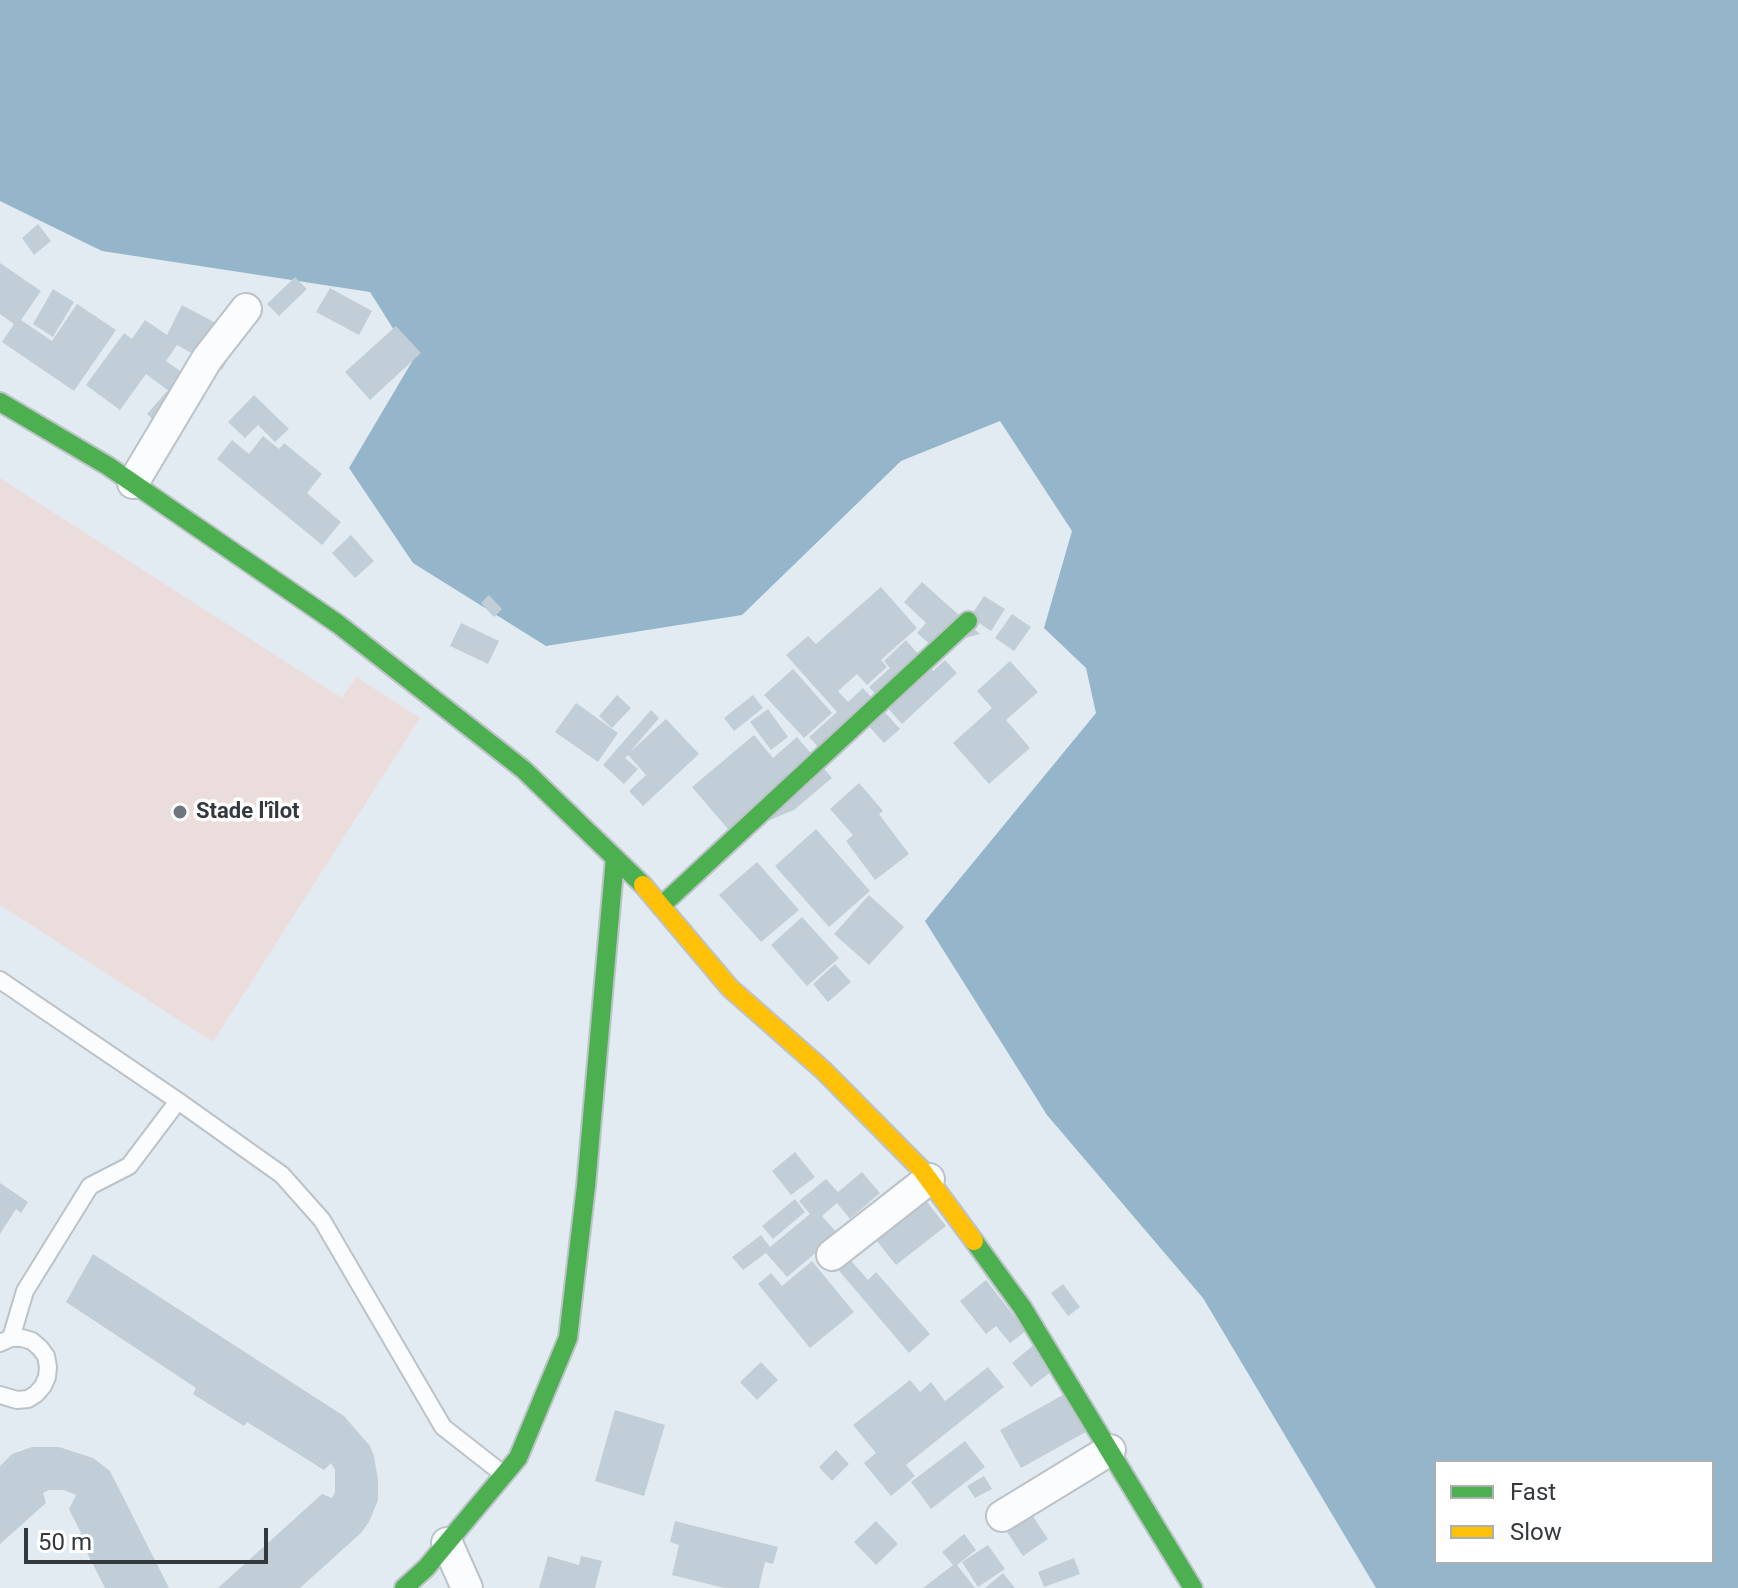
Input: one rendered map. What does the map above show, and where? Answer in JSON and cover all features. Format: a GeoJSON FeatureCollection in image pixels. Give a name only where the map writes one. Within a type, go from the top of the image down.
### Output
{"type":"FeatureCollection","features":[{"type":"Feature","properties":{"kind":"street"},"geometry":{"type":"LineString","coordinates":[[133,483],[207,359],[246,309]]}},
{"type":"Feature","properties":{"kind":"street"},"geometry":{"type":"LineString","coordinates":[[0,402],[133,483],[338,624],[524,770],[643,885],[730,988],[823,1070],[929,1179],[1022,1307],[1193,1588]]}},
{"type":"Feature","properties":{"kind":"street"},"geometry":{"type":"LineString","coordinates":[[661,906],[968,621]]}},
{"type":"Feature","properties":{"kind":"street"},"geometry":{"type":"LineString","coordinates":[[404,1588],[426,1568],[518,1458],[568,1338],[586,1186],[615,858]]}},
{"type":"Feature","properties":{"kind":"street"},"geometry":{"type":"LineString","coordinates":[[832,1255],[929,1179]]}},
{"type":"Feature","properties":{"kind":"street"},"geometry":{"type":"LineString","coordinates":[[1002,1516],[1110,1450]]}},
{"type":"Feature","properties":{"kind":"street"},"geometry":{"type":"LineString","coordinates":[[447,1543],[467,1588]]}},
{"type":"Feature","properties":{"kind":"lane"},"geometry":{"type":"LineString","coordinates":[[0,980],[282,1175],[322,1220],[443,1427],[504,1475]]}},
{"type":"Feature","properties":{"kind":"lane"},"geometry":{"type":"LineString","coordinates":[[3,1340],[25,1291],[90,1186],[129,1166],[178,1101]]}},
{"type":"Feature","properties":{"kind":"lane"},"geometry":{"type":"LineString","coordinates":[[0,1395],[17,1400],[28,1399],[43,1386],[48,1367],[46,1356],[32,1341],[22,1338],[3,1340]]}},
{"type":"Feature","properties":{"kind":"shaded area","name":"Stade l'îlot"},"geometry":{"type":"Polygon","coordinates":[[[0,478],[342,698],[356,677],[420,718],[213,1042],[0,905],[0,478]]]}},
{"type":"Feature","properties":{"kind":"water"},"geometry":{"type":"Polygon","coordinates":[[[0,0],[1738,0],[1738,1588],[1376,1588],[1203,1298],[1047,1115],[925,921],[1096,713],[1086,668],[1044,628],[1072,531],[1000,421],[901,461],[742,615],[546,646],[413,563],[349,468],[413,360],[370,292],[102,251],[0,201],[0,0]]]}},
{"type":"Feature","properties":{"kind":"building"},"geometry":{"type":"Polygon","coordinates":[[[38,224],[51,241],[34,255],[22,238],[38,224]]]}},
{"type":"Feature","properties":{"kind":"building"},"geometry":{"type":"Polygon","coordinates":[[[0,263],[41,291],[21,320],[52,341],[77,304],[116,330],[74,391],[2,342],[14,324],[0,314],[0,263]]]}},
{"type":"Feature","properties":{"kind":"building"},"geometry":{"type":"Polygon","coordinates":[[[295,277],[307,289],[279,316],[267,304],[295,277]]]}},
{"type":"Feature","properties":{"kind":"building"},"geometry":{"type":"Polygon","coordinates":[[[330,288],[372,311],[359,335],[316,312],[330,288]]]}},
{"type":"Feature","properties":{"kind":"building"},"geometry":{"type":"Polygon","coordinates":[[[53,289],[74,302],[53,337],[33,324],[53,289]]]}},
{"type":"Feature","properties":{"kind":"building"},"geometry":{"type":"Polygon","coordinates":[[[182,305],[240,336],[222,370],[177,345],[166,361],[200,385],[186,404],[146,374],[120,410],[86,385],[124,333],[132,339],[145,320],[167,335],[182,305]]]}},
{"type":"Feature","properties":{"kind":"building"},"geometry":{"type":"Polygon","coordinates":[[[396,326],[421,353],[370,400],[345,372],[396,326]]]}},
{"type":"Feature","properties":{"kind":"building"},"geometry":{"type":"Polygon","coordinates":[[[167,391],[188,410],[168,433],[147,414],[167,391]]]}},
{"type":"Feature","properties":{"kind":"building"},"geometry":{"type":"Polygon","coordinates":[[[254,395],[289,429],[275,442],[258,425],[245,438],[228,422],[254,395]]]}},
{"type":"Feature","properties":{"kind":"building"},"geometry":{"type":"Polygon","coordinates":[[[263,436],[279,449],[284,443],[322,474],[307,493],[341,522],[322,545],[217,459],[232,440],[249,454],[263,436]]]}},
{"type":"Feature","properties":{"kind":"building"},"geometry":{"type":"Polygon","coordinates":[[[351,535],[374,561],[355,578],[332,553],[351,535]]]}},
{"type":"Feature","properties":{"kind":"building"},"geometry":{"type":"Polygon","coordinates":[[[922,582],[980,634],[933,647],[917,633],[926,623],[904,602],[922,582]]]}},
{"type":"Feature","properties":{"kind":"building"},"geometry":{"type":"Polygon","coordinates":[[[881,587],[917,628],[881,660],[887,667],[867,685],[857,674],[838,691],[848,702],[863,688],[900,729],[884,743],[867,724],[828,758],[809,737],[837,712],[786,655],[808,636],[816,644],[881,587]]]}},
{"type":"Feature","properties":{"kind":"building"},"geometry":{"type":"Polygon","coordinates":[[[489,595],[502,609],[494,617],[481,603],[489,595]]]}},
{"type":"Feature","properties":{"kind":"building"},"geometry":{"type":"Polygon","coordinates":[[[984,596],[1005,609],[991,631],[970,617],[984,596]]]}},
{"type":"Feature","properties":{"kind":"building"},"geometry":{"type":"Polygon","coordinates":[[[1012,614],[1031,627],[1014,651],[995,638],[1012,614]]]}},
{"type":"Feature","properties":{"kind":"building"},"geometry":{"type":"Polygon","coordinates":[[[461,623],[499,641],[488,664],[450,646],[461,623]]]}},
{"type":"Feature","properties":{"kind":"building"},"geometry":{"type":"Polygon","coordinates":[[[906,640],[933,671],[945,660],[957,673],[902,724],[869,687],[890,668],[884,661],[906,640]]]}},
{"type":"Feature","properties":{"kind":"building"},"geometry":{"type":"Polygon","coordinates":[[[1010,661],[1038,692],[1006,720],[1030,748],[989,784],[953,743],[992,708],[977,691],[1010,661]]]}},
{"type":"Feature","properties":{"kind":"building"},"geometry":{"type":"Polygon","coordinates":[[[793,669],[832,713],[804,738],[764,695],[793,669]]]}},
{"type":"Feature","properties":{"kind":"building"},"geometry":{"type":"Polygon","coordinates":[[[617,695],[631,708],[612,728],[599,716],[617,695]]]}},
{"type":"Feature","properties":{"kind":"building"},"geometry":{"type":"Polygon","coordinates":[[[753,695],[763,708],[734,731],[724,718],[753,695]]]}},
{"type":"Feature","properties":{"kind":"building"},"geometry":{"type":"Polygon","coordinates":[[[576,703],[618,733],[598,762],[555,732],[576,703]]]}},
{"type":"Feature","properties":{"kind":"building"},"geometry":{"type":"Polygon","coordinates":[[[768,709],[788,737],[771,750],[750,722],[768,709]]]}},
{"type":"Feature","properties":{"kind":"building"},"geometry":{"type":"Polygon","coordinates":[[[651,710],[659,718],[630,752],[666,719],[699,754],[643,806],[629,791],[646,775],[628,755],[625,758],[638,769],[624,784],[603,765],[651,710]]]}},
{"type":"Feature","properties":{"kind":"building"},"geometry":{"type":"Polygon","coordinates":[[[754,735],[773,758],[797,737],[832,778],[794,810],[733,835],[692,787],[754,735]]]}},
{"type":"Feature","properties":{"kind":"building"},"geometry":{"type":"Polygon","coordinates":[[[859,783],[883,811],[879,814],[909,854],[875,880],[846,841],[853,835],[830,809],[859,783]]]}},
{"type":"Feature","properties":{"kind":"building"},"geometry":{"type":"Polygon","coordinates":[[[816,829],[870,891],[829,927],[775,866],[816,829]]]}},
{"type":"Feature","properties":{"kind":"building"},"geometry":{"type":"Polygon","coordinates":[[[757,862],[799,910],[761,942],[719,895],[757,862]]]}},
{"type":"Feature","properties":{"kind":"building"},"geometry":{"type":"Polygon","coordinates":[[[869,895],[904,927],[869,965],[834,934],[869,895]]]}},
{"type":"Feature","properties":{"kind":"building"},"geometry":{"type":"Polygon","coordinates":[[[802,917],[839,958],[807,986],[771,945],[802,917]]]}},
{"type":"Feature","properties":{"kind":"building"},"geometry":{"type":"Polygon","coordinates":[[[835,964],[851,982],[828,1002],[813,984],[835,964]]]}},
{"type":"Feature","properties":{"kind":"building"},"geometry":{"type":"Polygon","coordinates":[[[795,1152],[815,1177],[791,1195],[772,1171],[795,1152]]]}},
{"type":"Feature","properties":{"kind":"building"},"geometry":{"type":"Polygon","coordinates":[[[862,1172],[880,1193],[850,1219],[837,1203],[822,1216],[838,1234],[787,1277],[766,1253],[743,1270],[732,1257],[761,1235],[770,1247],[810,1214],[799,1201],[826,1179],[838,1192],[862,1172]]]}},
{"type":"Feature","properties":{"kind":"building"},"geometry":{"type":"Polygon","coordinates":[[[0,1183],[28,1202],[21,1213],[16,1209],[0,1234],[0,1183]]]}},
{"type":"Feature","properties":{"kind":"building"},"geometry":{"type":"Polygon","coordinates":[[[915,1187],[946,1226],[896,1265],[865,1226],[915,1187]]]}},
{"type":"Feature","properties":{"kind":"building"},"geometry":{"type":"Polygon","coordinates":[[[795,1199],[805,1212],[773,1239],[762,1226],[795,1199]]]}},
{"type":"Feature","properties":{"kind":"building"},"geometry":{"type":"Polygon","coordinates":[[[93,1254],[344,1416],[370,1446],[378,1480],[378,1500],[369,1522],[361,1533],[300,1588],[218,1588],[322,1494],[332,1498],[335,1470],[331,1463],[324,1470],[247,1422],[244,1426],[193,1394],[196,1388],[66,1302],[93,1254]]]}},
{"type":"Feature","properties":{"kind":"building"},"geometry":{"type":"Polygon","coordinates":[[[847,1256],[868,1280],[876,1272],[930,1334],[909,1353],[835,1266],[847,1256]]]}},
{"type":"Feature","properties":{"kind":"building"},"geometry":{"type":"Polygon","coordinates":[[[812,1261],[854,1312],[810,1348],[758,1284],[771,1273],[782,1286],[812,1261]]]}},
{"type":"Feature","properties":{"kind":"building"},"geometry":{"type":"Polygon","coordinates":[[[986,1280],[1026,1331],[1010,1343],[996,1326],[986,1334],[960,1301],[986,1280]]]}},
{"type":"Feature","properties":{"kind":"building"},"geometry":{"type":"Polygon","coordinates":[[[1063,1284],[1080,1307],[1068,1316],[1051,1293],[1063,1284]]]}},
{"type":"Feature","properties":{"kind":"building"},"geometry":{"type":"Polygon","coordinates":[[[1036,1343],[1056,1368],[1031,1387],[1012,1363],[1036,1343]]]}},
{"type":"Feature","properties":{"kind":"building"},"geometry":{"type":"Polygon","coordinates":[[[761,1362],[778,1380],[757,1400],[740,1382],[761,1362]]]}},
{"type":"Feature","properties":{"kind":"building"},"geometry":{"type":"Polygon","coordinates":[[[988,1367],[1004,1387],[906,1465],[915,1476],[891,1496],[864,1463],[876,1453],[853,1425],[910,1380],[920,1392],[931,1382],[945,1401],[988,1367]]]}},
{"type":"Feature","properties":{"kind":"building"},"geometry":{"type":"Polygon","coordinates":[[[1070,1391],[1091,1429],[1021,1468],[1000,1430],[1070,1391]]]}},
{"type":"Feature","properties":{"kind":"building"},"geometry":{"type":"Polygon","coordinates":[[[615,1410],[665,1425],[644,1496],[595,1481],[615,1410]]]}},
{"type":"Feature","properties":{"kind":"building"},"geometry":{"type":"Polygon","coordinates":[[[965,1441],[985,1467],[931,1509],[911,1482],[965,1441]]]}},
{"type":"Feature","properties":{"kind":"building"},"geometry":{"type":"Polygon","coordinates":[[[32,1447],[59,1447],[93,1458],[110,1471],[169,1588],[105,1588],[78,1535],[81,1533],[69,1509],[76,1495],[64,1490],[43,1493],[46,1503],[0,1544],[0,1466],[12,1454],[32,1447]]]}},
{"type":"Feature","properties":{"kind":"building"},"geometry":{"type":"Polygon","coordinates":[[[836,1450],[849,1464],[832,1481],[819,1467],[836,1450]]]}},
{"type":"Feature","properties":{"kind":"building"},"geometry":{"type":"Polygon","coordinates":[[[984,1476],[992,1489],[975,1498],[967,1486],[984,1476]]]}},
{"type":"Feature","properties":{"kind":"building"},"geometry":{"type":"Polygon","coordinates":[[[1032,1515],[1048,1539],[1023,1556],[1007,1532],[1032,1515]]]}},
{"type":"Feature","properties":{"kind":"building"},"geometry":{"type":"Polygon","coordinates":[[[675,1521],[778,1547],[773,1564],[765,1562],[759,1588],[724,1588],[672,1575],[679,1545],[670,1542],[675,1521]]]}},
{"type":"Feature","properties":{"kind":"building"},"geometry":{"type":"Polygon","coordinates":[[[876,1521],[898,1544],[876,1565],[854,1542],[876,1521]]]}},
{"type":"Feature","properties":{"kind":"building"},"geometry":{"type":"Polygon","coordinates":[[[964,1534],[976,1550],[957,1565],[975,1588],[923,1588],[953,1565],[942,1552],[964,1534]]]}},
{"type":"Feature","properties":{"kind":"building"},"geometry":{"type":"Polygon","coordinates":[[[988,1545],[1005,1569],[978,1587],[962,1562],[988,1545]]]}},
{"type":"Feature","properties":{"kind":"building"},"geometry":{"type":"Polygon","coordinates":[[[548,1556],[579,1565],[581,1556],[602,1561],[595,1588],[539,1588],[548,1556]]]}},
{"type":"Feature","properties":{"kind":"building"},"geometry":{"type":"Polygon","coordinates":[[[1074,1558],[1080,1574],[1044,1587],[1038,1572],[1074,1558]]]}},
{"type":"Feature","properties":{"kind":"building"},"geometry":{"type":"Polygon","coordinates":[[[1003,1573],[1015,1588],[985,1588],[1003,1573]]]}},
{"type":"Feature","properties":{"kind":"traffic: fast"},"geometry":{"type":"LineString","coordinates":[[0,402],[108,466],[338,624],[524,770],[643,885]]}},
{"type":"Feature","properties":{"kind":"traffic: fast"},"geometry":{"type":"LineString","coordinates":[[661,906],[968,621]]}},
{"type":"Feature","properties":{"kind":"traffic: fast"},"geometry":{"type":"LineString","coordinates":[[404,1588],[426,1568],[518,1458],[568,1338],[586,1186],[615,858]]}},
{"type":"Feature","properties":{"kind":"traffic: fast"},"geometry":{"type":"LineString","coordinates":[[974,1241],[1022,1307],[1193,1588]]}},
{"type":"Feature","properties":{"kind":"traffic: slow"},"geometry":{"type":"LineString","coordinates":[[643,885],[730,988],[823,1070],[921,1169],[974,1241]]}},
{"type":"Feature","properties":{"kind":"place","name":"Stade l'îlot"},"geometry":{"type":"Point","coordinates":[180,812]}}]}
